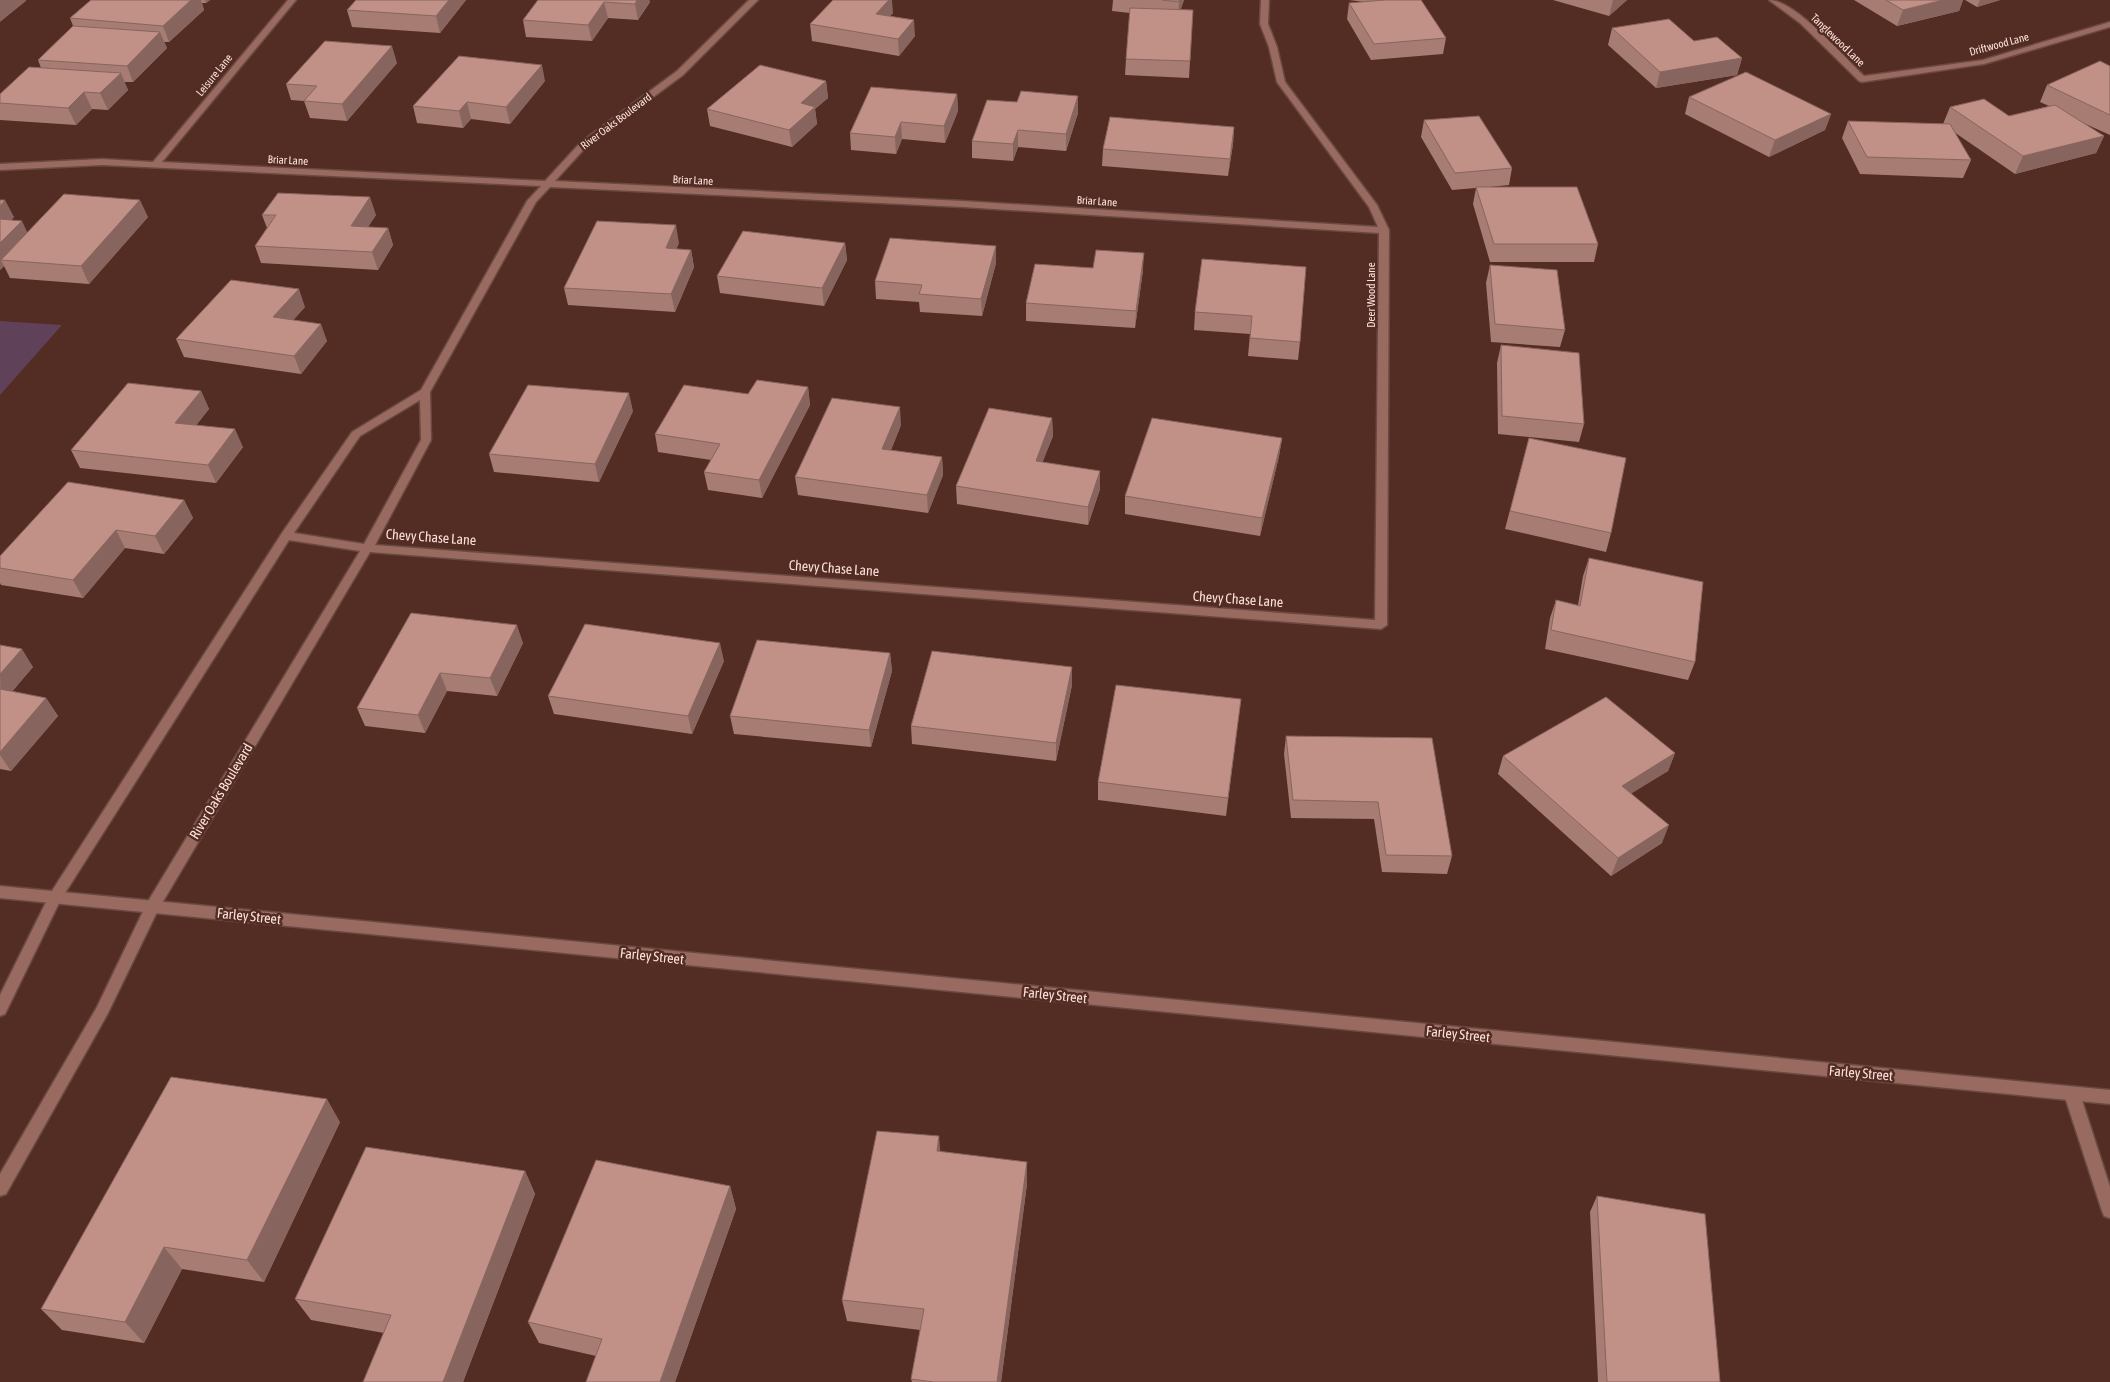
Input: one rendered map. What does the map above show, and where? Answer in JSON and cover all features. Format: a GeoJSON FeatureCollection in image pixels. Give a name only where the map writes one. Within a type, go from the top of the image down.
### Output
{"type":"FeatureCollection","features":[{"type":"Feature","properties":{"kind":"street","name":"Leisure Lane"},"geometry":{"type":"LineString","coordinates":[[154,166],[292,0]]}},
{"type":"Feature","properties":{"kind":"street","name":"River Oaks Boulevard"},"geometry":{"type":"LineString","coordinates":[[0,1010],[55,898],[286,536],[356,434],[425,392],[532,201],[546,184],[584,144],[680,73],[754,0]]}},
{"type":"Feature","properties":{"kind":"street","name":"Deer Wood Lane"},"geometry":{"type":"LineString","coordinates":[[1265,0],[1264,24],[1273,47],[1281,82],[1374,207],[1384,230],[1382,625]]}},
{"type":"Feature","properties":{"kind":"street","name":"Tanglewood Lane"},"geometry":{"type":"LineString","coordinates":[[1773,0],[1803,21],[1862,79]]}},
{"type":"Feature","properties":{"kind":"street","name":"Driftwood Lane"},"geometry":{"type":"LineString","coordinates":[[1862,79],[1984,62],[2110,24]]}},
{"type":"Feature","properties":{"kind":"street","name":"Briar Lane"},"geometry":{"type":"LineString","coordinates":[[0,167],[102,162],[963,204],[1384,230]]}},
{"type":"Feature","properties":{"kind":"street","name":"River Oaks Boulevard"},"geometry":{"type":"LineString","coordinates":[[0,1189],[102,1012],[152,906],[367,548],[426,440],[425,392]]}},
{"type":"Feature","properties":{"kind":"street","name":"Chevy Chase Lane"},"geometry":{"type":"LineString","coordinates":[[286,536],[367,548],[1382,625]]}},
{"type":"Feature","properties":{"kind":"street","name":"Farley Street"},"geometry":{"type":"LineString","coordinates":[[0,892],[2110,1097]]}},
{"type":"Feature","properties":{"kind":"street"},"geometry":{"type":"LineString","coordinates":[[2072,1094],[2110,1211]]}},
{"type":"Feature","properties":{"kind":"shaded area"},"geometry":{"type":"Polygon","coordinates":[[[0,321],[62,325],[0,395],[0,321]]]}},
{"type":"Feature","properties":{"kind":"building"},"geometry":{"type":"Polygon","coordinates":[[[91,0],[191,0],[163,26],[70,18],[91,0]]]}},
{"type":"Feature","properties":{"kind":"building"},"geometry":{"type":"Polygon","coordinates":[[[356,0],[449,0],[436,16],[347,10],[356,0]]]}},
{"type":"Feature","properties":{"kind":"building"},"geometry":{"type":"Polygon","coordinates":[[[538,0],[637,0],[635,4],[604,2],[588,25],[523,20],[538,0]]]}},
{"type":"Feature","properties":{"kind":"building"},"geometry":{"type":"Polygon","coordinates":[[[833,0],[889,0],[876,14],[914,20],[898,39],[810,24],[833,0]]]}},
{"type":"Feature","properties":{"kind":"building"},"geometry":{"type":"Polygon","coordinates":[[[1162,0],[1179,0],[1179,2],[1162,0]]]}},
{"type":"Feature","properties":{"kind":"building"},"geometry":{"type":"Polygon","coordinates":[[[1421,0],[1446,38],[1374,44],[1349,3],[1421,0]]]}},
{"type":"Feature","properties":{"kind":"building"},"geometry":{"type":"Polygon","coordinates":[[[1886,0],[1943,0],[1903,10],[1886,0]]]}},
{"type":"Feature","properties":{"kind":"building"},"geometry":{"type":"Polygon","coordinates":[[[1130,8],[1193,10],[1190,61],[1126,59],[1130,8]]]}},
{"type":"Feature","properties":{"kind":"building"},"geometry":{"type":"Polygon","coordinates":[[[1669,19],[1694,41],[1717,37],[1742,58],[1660,72],[1612,28],[1669,19]]]}},
{"type":"Feature","properties":{"kind":"building"},"geometry":{"type":"Polygon","coordinates":[[[73,26],[160,32],[127,66],[38,60],[73,26]]]}},
{"type":"Feature","properties":{"kind":"building"},"geometry":{"type":"Polygon","coordinates":[[[325,41],[392,46],[342,104],[304,101],[317,86],[286,84],[325,41]]]}},
{"type":"Feature","properties":{"kind":"building"},"geometry":{"type":"Polygon","coordinates":[[[459,56],[542,65],[506,107],[467,102],[459,111],[413,106],[459,56]]]}},
{"type":"Feature","properties":{"kind":"building"},"geometry":{"type":"Polygon","coordinates":[[[2100,61],[2110,66],[2110,115],[2047,85],[2100,61]]]}},
{"type":"Feature","properties":{"kind":"building"},"geometry":{"type":"Polygon","coordinates":[[[760,65],[826,81],[801,103],[815,107],[789,130],[707,109],[760,65]]]}},
{"type":"Feature","properties":{"kind":"building"},"geometry":{"type":"Polygon","coordinates":[[[29,67],[121,73],[100,93],[84,92],[68,108],[0,103],[0,94],[29,67]]]}},
{"type":"Feature","properties":{"kind":"building"},"geometry":{"type":"Polygon","coordinates":[[[1746,72],[1831,114],[1775,140],[1689,97],[1746,72]]]}},
{"type":"Feature","properties":{"kind":"building"},"geometry":{"type":"Polygon","coordinates":[[[871,87],[957,94],[944,126],[901,122],[895,137],[850,133],[871,87]]]}},
{"type":"Feature","properties":{"kind":"building"},"geometry":{"type":"Polygon","coordinates":[[[1021,91],[1078,96],[1066,134],[1018,130],[1013,144],[972,141],[987,100],[1017,102],[1021,91]]]}},
{"type":"Feature","properties":{"kind":"building"},"geometry":{"type":"Polygon","coordinates":[[[1984,99],[2009,116],[2055,105],[2104,136],[2023,156],[1950,107],[1984,99]]]}},
{"type":"Feature","properties":{"kind":"building"},"geometry":{"type":"Polygon","coordinates":[[[1479,116],[1512,168],[1455,173],[1424,120],[1479,116]]]}},
{"type":"Feature","properties":{"kind":"building"},"geometry":{"type":"Polygon","coordinates":[[[1110,117],[1234,127],[1230,159],[1103,149],[1110,117]]]}},
{"type":"Feature","properties":{"kind":"building"},"geometry":{"type":"Polygon","coordinates":[[[1848,121],[1950,124],[1971,160],[1867,157],[1848,121]]]}},
{"type":"Feature","properties":{"kind":"building"},"geometry":{"type":"Polygon","coordinates":[[[1476,187],[1577,187],[1598,244],[1494,244],[1476,187]]]}},
{"type":"Feature","properties":{"kind":"building"},"geometry":{"type":"Polygon","coordinates":[[[278,193],[370,197],[351,226],[388,228],[372,252],[255,246],[276,215],[262,215],[278,193]]]}},
{"type":"Feature","properties":{"kind":"building"},"geometry":{"type":"Polygon","coordinates":[[[64,194],[140,200],[81,266],[1,260],[64,194]]]}},
{"type":"Feature","properties":{"kind":"building"},"geometry":{"type":"Polygon","coordinates":[[[0,219],[22,221],[0,243],[0,219]]]}},
{"type":"Feature","properties":{"kind":"building"},"geometry":{"type":"Polygon","coordinates":[[[597,221],[676,225],[666,248],[691,250],[671,294],[564,288],[597,221]]]}},
{"type":"Feature","properties":{"kind":"building"},"geometry":{"type":"Polygon","coordinates":[[[743,231],[845,243],[822,288],[717,276],[743,231]]]}},
{"type":"Feature","properties":{"kind":"building"},"geometry":{"type":"Polygon","coordinates":[[[890,238],[996,246],[981,299],[919,294],[922,285],[875,281],[890,238]]]}},
{"type":"Feature","properties":{"kind":"building"},"geometry":{"type":"Polygon","coordinates":[[[1096,250],[1144,253],[1136,311],[1026,303],[1035,264],[1093,268],[1096,250]]]}},
{"type":"Feature","properties":{"kind":"building"},"geometry":{"type":"Polygon","coordinates":[[[1202,259],[1306,267],[1300,342],[1250,338],[1252,316],[1195,312],[1202,259]]]}},
{"type":"Feature","properties":{"kind":"building"},"geometry":{"type":"Polygon","coordinates":[[[1490,265],[1557,270],[1565,330],[1495,324],[1490,265]]]}},
{"type":"Feature","properties":{"kind":"building"},"geometry":{"type":"Polygon","coordinates":[[[231,280],[299,289],[273,317],[321,324],[294,356],[176,339],[231,280]]]}},
{"type":"Feature","properties":{"kind":"building"},"geometry":{"type":"Polygon","coordinates":[[[1501,345],[1579,353],[1584,424],[1502,416],[1501,345]]]}},
{"type":"Feature","properties":{"kind":"building"},"geometry":{"type":"Polygon","coordinates":[[[757,380],[808,387],[759,480],[704,472],[720,444],[655,434],[684,385],[748,394],[757,380]]]}},
{"type":"Feature","properties":{"kind":"building"},"geometry":{"type":"Polygon","coordinates":[[[128,383],[201,391],[175,423],[235,429],[208,465],[71,450],[128,383]]]}},
{"type":"Feature","properties":{"kind":"building"},"geometry":{"type":"Polygon","coordinates":[[[528,385],[629,393],[595,464],[489,454],[528,385]]]}},
{"type":"Feature","properties":{"kind":"building"},"geometry":{"type":"Polygon","coordinates":[[[832,398],[900,407],[882,449],[942,457],[927,495],[795,477],[832,398]]]}},
{"type":"Feature","properties":{"kind":"building"},"geometry":{"type":"Polygon","coordinates":[[[989,408],[1052,418],[1036,461],[1100,471],[1088,507],[956,486],[989,408]]]}},
{"type":"Feature","properties":{"kind":"building"},"geometry":{"type":"Polygon","coordinates":[[[1152,418],[1282,438],[1262,518],[1125,496],[1152,418]]]}},
{"type":"Feature","properties":{"kind":"building"},"geometry":{"type":"Polygon","coordinates":[[[1529,438],[1626,458],[1611,533],[1510,511],[1529,438]]]}},
{"type":"Feature","properties":{"kind":"building"},"geometry":{"type":"Polygon","coordinates":[[[68,482],[184,500],[155,536],[116,530],[73,580],[0,568],[0,556],[68,482]]]}},
{"type":"Feature","properties":{"kind":"building"},"geometry":{"type":"Polygon","coordinates":[[[1589,558],[1703,582],[1695,662],[1551,630],[1556,600],[1580,606],[1589,558]]]}},
{"type":"Feature","properties":{"kind":"building"},"geometry":{"type":"Polygon","coordinates":[[[411,613],[517,625],[490,678],[440,673],[418,715],[357,708],[411,613]]]}},
{"type":"Feature","properties":{"kind":"building"},"geometry":{"type":"Polygon","coordinates":[[[585,624],[720,643],[688,716],[548,696],[585,624]]]}},
{"type":"Feature","properties":{"kind":"building"},"geometry":{"type":"Polygon","coordinates":[[[757,640],[890,653],[869,730],[730,716],[757,640]]]}},
{"type":"Feature","properties":{"kind":"building"},"geometry":{"type":"Polygon","coordinates":[[[0,645],[22,649],[0,674],[0,645]]]}},
{"type":"Feature","properties":{"kind":"building"},"geometry":{"type":"Polygon","coordinates":[[[932,651],[1072,667],[1056,743],[911,726],[932,651]]]}},
{"type":"Feature","properties":{"kind":"building"},"geometry":{"type":"Polygon","coordinates":[[[1116,685],[1241,699],[1228,798],[1098,782],[1116,685]]]}},
{"type":"Feature","properties":{"kind":"building"},"geometry":{"type":"Polygon","coordinates":[[[0,689],[46,698],[0,752],[0,689]]]}},
{"type":"Feature","properties":{"kind":"building"},"geometry":{"type":"Polygon","coordinates":[[[1606,697],[1675,753],[1622,786],[1669,825],[1618,858],[1503,756],[1606,697]]]}},
{"type":"Feature","properties":{"kind":"building"},"geometry":{"type":"Polygon","coordinates":[[[1286,736],[1432,738],[1452,856],[1386,855],[1378,802],[1293,800],[1286,736]]]}},
{"type":"Feature","properties":{"kind":"building"},"geometry":{"type":"Polygon","coordinates":[[[171,1077],[327,1099],[247,1260],[164,1247],[125,1322],[41,1309],[171,1077]]]}},
{"type":"Feature","properties":{"kind":"building"},"geometry":{"type":"Polygon","coordinates":[[[877,1131],[939,1136],[937,1151],[1027,1162],[997,1382],[934,1382],[911,1379],[924,1309],[842,1300],[877,1131]]]}},
{"type":"Feature","properties":{"kind":"building"},"geometry":{"type":"Polygon","coordinates":[[[366,1147],[525,1171],[443,1382],[363,1382],[391,1315],[295,1299],[366,1147]]]}},
{"type":"Feature","properties":{"kind":"building"},"geometry":{"type":"Polygon","coordinates":[[[596,1160],[730,1186],[660,1382],[586,1382],[602,1339],[528,1322],[596,1160]]]}},
{"type":"Feature","properties":{"kind":"building"},"geometry":{"type":"Polygon","coordinates":[[[1597,1196],[1705,1214],[1720,1382],[1607,1382],[1597,1196]]]}}]}
